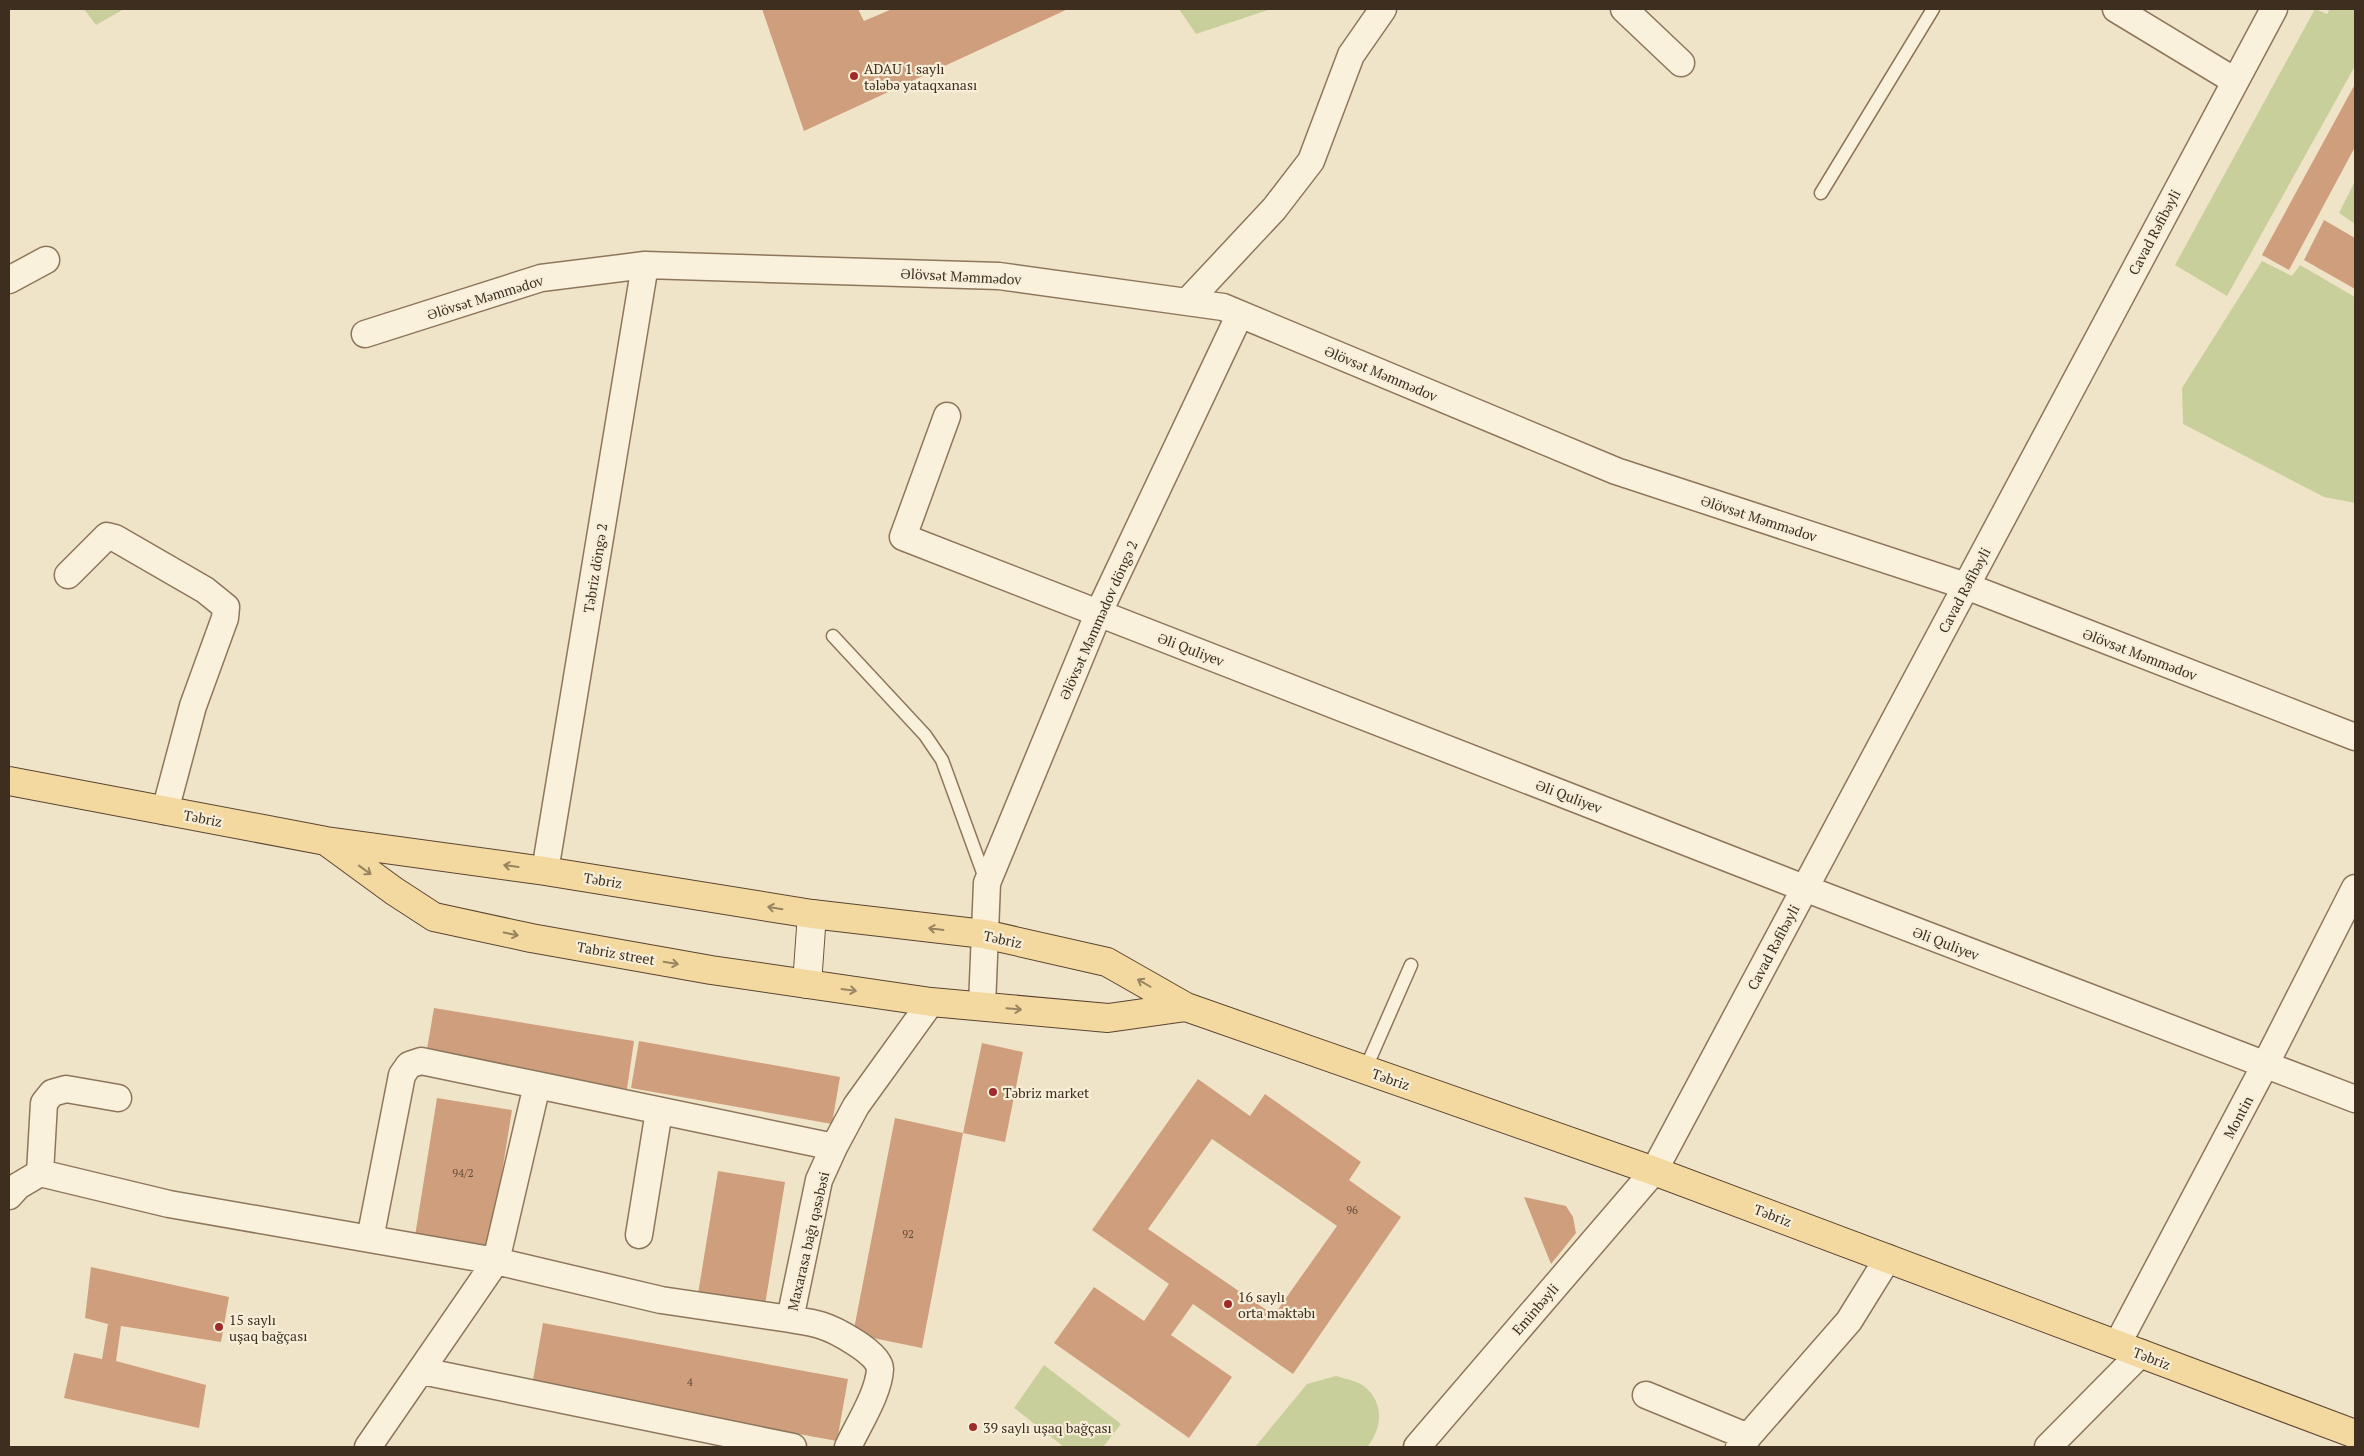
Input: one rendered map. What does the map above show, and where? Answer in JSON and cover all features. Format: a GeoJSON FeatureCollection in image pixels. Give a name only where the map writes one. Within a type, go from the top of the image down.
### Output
{"type":"FeatureCollection","features":[{"type":"Feature","properties":{"kind":"main road","name":"Təbriz"},"geometry":{"type":"LineString","coordinates":[[9,781],[326,841],[545,871],[812,914],[984,934],[1107,962],[1186,1007],[1654,1171],[2355,1434]]}},
{"type":"Feature","properties":{"kind":"main road","name":"Tabriz street"},"geometry":{"type":"LineString","coordinates":[[326,841],[394,891],[434,917],[531,938],[711,970],[931,1002]]}},
{"type":"Feature","properties":{"kind":"main road"},"geometry":{"type":"LineString","coordinates":[[807,984],[812,914]]}},
{"type":"Feature","properties":{"kind":"main road","name":"Təbriz"},"geometry":{"type":"LineString","coordinates":[[931,1002],[1108,1018],[1186,1007]]}},
{"type":"Feature","properties":{"kind":"street"},"geometry":{"type":"LineString","coordinates":[[1186,302],[1274,209],[1311,160],[1351,55],[1383,9]]}},
{"type":"Feature","properties":{"kind":"street"},"geometry":{"type":"LineString","coordinates":[[1624,9],[1681,63]]}},
{"type":"Feature","properties":{"kind":"street"},"geometry":{"type":"LineString","coordinates":[[2116,9],[2235,81]]}},
{"type":"Feature","properties":{"kind":"street","name":"Cavad Rəfibəyli"},"geometry":{"type":"LineString","coordinates":[[1654,1171],[2274,9]]}},
{"type":"Feature","properties":{"kind":"street"},"geometry":{"type":"LineString","coordinates":[[9,280],[46,260]]}},
{"type":"Feature","properties":{"kind":"street","name":"Əlövsət Məmmədov"},"geometry":{"type":"LineString","coordinates":[[365,334],[542,278],[645,265],[998,276],[1223,307],[1616,471],[1966,586],[2355,738]]}},
{"type":"Feature","properties":{"kind":"street","name":"Təbriz döngə 2"},"geometry":{"type":"LineString","coordinates":[[545,871],[645,265]]}},
{"type":"Feature","properties":{"kind":"street","name":"Əlövsət Məmmədov döngə 2"},"geometry":{"type":"LineString","coordinates":[[982,1006],[987,883],[1099,612],[1240,314]]}},
{"type":"Feature","properties":{"kind":"street","name":"Əli Quliyev"},"geometry":{"type":"LineString","coordinates":[[947,416],[903,537],[1804,888],[2355,1099]]}},
{"type":"Feature","properties":{"kind":"street"},"geometry":{"type":"LineString","coordinates":[[68,575],[107,536],[115,538],[205,590],[226,608],[225,618],[193,706],[165,811]]}},
{"type":"Feature","properties":{"kind":"street","name":"Montin"},"geometry":{"type":"LineString","coordinates":[[2048,1447],[2129,1349],[2265,1065],[2355,888]]}},
{"type":"Feature","properties":{"kind":"street","name":"Maxarasa bağı qəsəbəsi"},"geometry":{"type":"LineString","coordinates":[[848,1447],[876,1386],[880,1367],[876,1358],[846,1337],[820,1325],[790,1319],[819,1180],[856,1106],[931,1002]]}},
{"type":"Feature","properties":{"kind":"street"},"geometry":{"type":"LineString","coordinates":[[370,1239],[402,1075],[409,1065],[421,1061],[834,1147]]}},
{"type":"Feature","properties":{"kind":"street"},"geometry":{"type":"LineString","coordinates":[[368,1447],[496,1261],[537,1084]]}},
{"type":"Feature","properties":{"kind":"street"},"geometry":{"type":"LineString","coordinates":[[40,1173],[44,1103],[52,1093],[66,1089],[118,1098]]}},
{"type":"Feature","properties":{"kind":"street"},"geometry":{"type":"LineString","coordinates":[[639,1235],[659,1111]]}},
{"type":"Feature","properties":{"kind":"street","name":"Eminbəyli"},"geometry":{"type":"LineString","coordinates":[[1417,1447],[1654,1171]]}},
{"type":"Feature","properties":{"kind":"street"},"geometry":{"type":"LineString","coordinates":[[9,1196],[18,1186],[40,1173],[169,1204],[496,1261],[661,1300],[790,1319]]}},
{"type":"Feature","properties":{"kind":"street"},"geometry":{"type":"LineString","coordinates":[[1646,1395],[1744,1442],[1849,1322],[1888,1258]]}},
{"type":"Feature","properties":{"kind":"street"},"geometry":{"type":"LineString","coordinates":[[422,1371],[793,1447]]}},
{"type":"Feature","properties":{"kind":"lane"},"geometry":{"type":"LineString","coordinates":[[1821,193],[1933,9]]}},
{"type":"Feature","properties":{"kind":"lane"},"geometry":{"type":"LineString","coordinates":[[833,636],[926,735],[942,760],[987,883]]}},
{"type":"Feature","properties":{"kind":"lane"},"geometry":{"type":"LineString","coordinates":[[1365,1070],[1411,965]]}},
{"type":"Feature","properties":{"kind":"green space"},"geometry":{"type":"Polygon","coordinates":[[[84,9],[124,9],[96,25],[84,9]]]}},
{"type":"Feature","properties":{"kind":"green space"},"geometry":{"type":"Polygon","coordinates":[[[1179,9],[1271,9],[1196,34],[1179,9]]]}},
{"type":"Feature","properties":{"kind":"green space"},"geometry":{"type":"Polygon","coordinates":[[[2315,9],[2327,14],[2330,9],[2355,9],[2355,66],[2227,296],[2175,265],[2315,9]]]}},
{"type":"Feature","properties":{"kind":"green space"},"geometry":{"type":"Polygon","coordinates":[[[2355,181],[2355,224],[2339,213],[2355,181]]]}},
{"type":"Feature","properties":{"kind":"green space"},"geometry":{"type":"Polygon","coordinates":[[[2262,261],[2292,276],[2300,265],[2355,297],[2355,503],[2324,497],[2183,424],[2182,388],[2262,261]]]}},
{"type":"Feature","properties":{"kind":"green space"},"geometry":{"type":"Polygon","coordinates":[[[1044,1365],[1121,1424],[1103,1447],[1064,1447],[1014,1408],[1044,1365]]]}},
{"type":"Feature","properties":{"kind":"green space"},"geometry":{"type":"Polygon","coordinates":[[[1336,1376],[1362,1385],[1376,1401],[1379,1417],[1378,1425],[1367,1447],[1255,1447],[1307,1384],[1336,1376]]]}},
{"type":"Feature","properties":{"kind":"building","name":"ADAU 1 saylı tələbə yataqxanası"},"geometry":{"type":"Polygon","coordinates":[[[762,9],[858,9],[864,21],[892,9],[1068,9],[804,131],[762,9]]]}},
{"type":"Feature","properties":{"kind":"building"},"geometry":{"type":"Polygon","coordinates":[[[2355,84],[2355,147],[2289,270],[2262,255],[2355,84]]]}},
{"type":"Feature","properties":{"kind":"building"},"geometry":{"type":"Polygon","coordinates":[[[2324,220],[2355,238],[2355,289],[2304,260],[2324,220]]]}},
{"type":"Feature","properties":{"kind":"building"},"geometry":{"type":"Polygon","coordinates":[[[434,1008],[634,1041],[627,1089],[426,1055],[434,1008]]]}},
{"type":"Feature","properties":{"kind":"building"},"geometry":{"type":"Polygon","coordinates":[[[639,1041],[840,1077],[832,1124],[631,1088],[639,1041]]]}},
{"type":"Feature","properties":{"kind":"building","name":"Təbriz market"},"geometry":{"type":"Polygon","coordinates":[[[982,1043],[1023,1052],[1005,1142],[963,1133],[982,1043]]]}},
{"type":"Feature","properties":{"kind":"building"},"geometry":{"type":"Polygon","coordinates":[[[1198,1079],[1250,1116],[1265,1094],[1361,1162],[1349,1180],[1401,1217],[1293,1374],[1193,1304],[1171,1335],[1232,1377],[1189,1438],[1054,1343],[1094,1287],[1144,1321],[1169,1284],[1092,1230],[1198,1079]],[[1212,1139],[1148,1229],[1274,1315],[1337,1226],[1212,1139]]]}},
{"type":"Feature","properties":{"kind":"building"},"geometry":{"type":"Polygon","coordinates":[[[437,1098],[512,1110],[490,1248],[415,1236],[437,1098]]]}},
{"type":"Feature","properties":{"kind":"building"},"geometry":{"type":"Polygon","coordinates":[[[895,1118],[963,1133],[922,1348],[853,1334],[895,1118]]]}},
{"type":"Feature","properties":{"kind":"building"},"geometry":{"type":"Polygon","coordinates":[[[718,1171],[785,1182],[765,1305],[698,1294],[718,1171]]]}},
{"type":"Feature","properties":{"kind":"building"},"geometry":{"type":"Polygon","coordinates":[[[1524,1197],[1566,1206],[1573,1217],[1576,1233],[1551,1264],[1524,1197]]]}},
{"type":"Feature","properties":{"kind":"building"},"geometry":{"type":"Polygon","coordinates":[[[91,1267],[229,1297],[221,1342],[121,1326],[116,1361],[206,1385],[199,1428],[64,1398],[74,1353],[102,1359],[108,1324],[85,1318],[91,1267]]]}},
{"type":"Feature","properties":{"kind":"building"},"geometry":{"type":"Polygon","coordinates":[[[543,1323],[848,1379],[837,1441],[532,1385],[543,1323]]]}},
{"type":"Feature","properties":{"kind":"place","name":"ADAU 1 saylı tələbə yataqxanası"},"geometry":{"type":"Point","coordinates":[854,76]}},
{"type":"Feature","properties":{"kind":"place","name":"Təbriz market"},"geometry":{"type":"Point","coordinates":[993,1092]}},
{"type":"Feature","properties":{"kind":"place","name":"16 saylı orta məktəbı"},"geometry":{"type":"Point","coordinates":[1228,1304]}},
{"type":"Feature","properties":{"kind":"place","name":"15 saylı uşaq bağçası"},"geometry":{"type":"Point","coordinates":[219,1327]}},
{"type":"Feature","properties":{"kind":"place","name":"39 saylı uşaq bağçası"},"geometry":{"type":"Point","coordinates":[973,1427]}}]}
